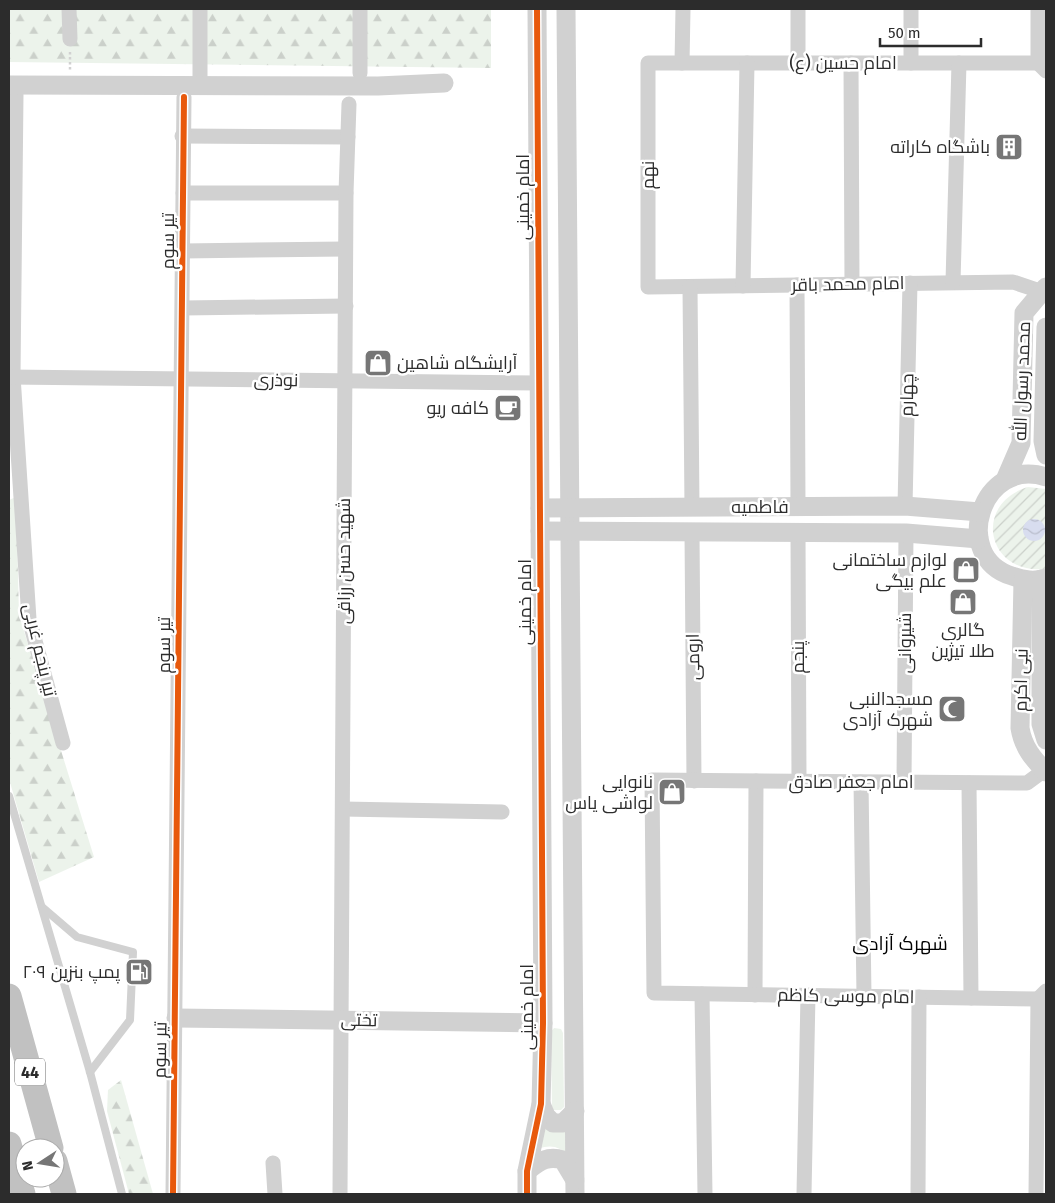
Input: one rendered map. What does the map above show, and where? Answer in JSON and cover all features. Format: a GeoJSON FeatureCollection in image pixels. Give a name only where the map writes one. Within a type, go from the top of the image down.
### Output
{"type":"FeatureCollection","features":[{"type":"Feature","properties":{"kind":"highway","name":"44"},"geometry":{"type":"LineString","coordinates":[[9,996],[48,1138]]}},
{"type":"Feature","properties":{"kind":"highway"},"geometry":{"type":"LineString","coordinates":[[9,1144],[22,1194]]}},
{"type":"Feature","properties":{"kind":"street"},"geometry":{"type":"LineString","coordinates":[[69,9],[70,39]]}},
{"type":"Feature","properties":{"kind":"street"},"geometry":{"type":"LineString","coordinates":[[200,9],[200,86]]}},
{"type":"Feature","properties":{"kind":"street"},"geometry":{"type":"LineString","coordinates":[[360,9],[360,73]]}},
{"type":"Feature","properties":{"kind":"street","name":"امام خمینی"},"geometry":{"type":"LineString","coordinates":[[527,1194],[527,1171],[541,1104],[543,1023],[537,9]]}},
{"type":"Feature","properties":{"kind":"street"},"geometry":{"type":"LineString","coordinates":[[566,9],[575,1188]]}},
{"type":"Feature","properties":{"kind":"street"},"geometry":{"type":"LineString","coordinates":[[682,63],[683,9]]}},
{"type":"Feature","properties":{"kind":"street"},"geometry":{"type":"LineString","coordinates":[[798,9],[798,63]]}},
{"type":"Feature","properties":{"kind":"street"},"geometry":{"type":"LineString","coordinates":[[911,9],[911,63]]}},
{"type":"Feature","properties":{"kind":"street"},"geometry":{"type":"LineString","coordinates":[[1038,9],[1042,67]]}},
{"type":"Feature","properties":{"kind":"street","name":"امام حسین (ع)"},"geometry":{"type":"LineString","coordinates":[[648,63],[959,63],[1042,67]]}},
{"type":"Feature","properties":{"kind":"street","name":"نهم"},"geometry":{"type":"LineString","coordinates":[[648,63],[648,287]]}},
{"type":"Feature","properties":{"kind":"street"},"geometry":{"type":"LineString","coordinates":[[743,286],[747,63]]}},
{"type":"Feature","properties":{"kind":"street"},"geometry":{"type":"LineString","coordinates":[[851,63],[852,284]]}},
{"type":"Feature","properties":{"kind":"street"},"geometry":{"type":"LineString","coordinates":[[953,282],[959,63]]}},
{"type":"Feature","properties":{"kind":"street"},"geometry":{"type":"LineString","coordinates":[[12,90],[70,85],[378,86],[444,83]]}},
{"type":"Feature","properties":{"kind":"street","name":"تیر پنجم غربی"},"geometry":{"type":"LineString","coordinates":[[12,90],[11,376],[29,619],[63,743]]}},
{"type":"Feature","properties":{"kind":"street","name":"تیر سوم"},"geometry":{"type":"LineString","coordinates":[[173,1194],[181,379],[184,308],[182,136],[184,97]]}},
{"type":"Feature","properties":{"kind":"street","name":"شهید حسن رزاقی"},"geometry":{"type":"LineString","coordinates":[[340,1194],[346,193],[349,104]]}},
{"type":"Feature","properties":{"kind":"street"},"geometry":{"type":"LineString","coordinates":[[182,136],[348,138]]}},
{"type":"Feature","properties":{"kind":"street"},"geometry":{"type":"LineString","coordinates":[[183,193],[346,193]]}},
{"type":"Feature","properties":{"kind":"street"},"geometry":{"type":"LineString","coordinates":[[183,251],[346,249]]}},
{"type":"Feature","properties":{"kind":"street","name":"امام محمد باقر"},"geometry":{"type":"LineString","coordinates":[[648,287],[1013,282],[1045,290]]}},
{"type":"Feature","properties":{"kind":"street","name":"چهارم"},"geometry":{"type":"LineString","coordinates":[[905,506],[910,283]]}},
{"type":"Feature","properties":{"kind":"street"},"geometry":{"type":"LineString","coordinates":[[797,285],[798,507]]}},
{"type":"Feature","properties":{"kind":"street"},"geometry":{"type":"LineString","coordinates":[[690,287],[692,508]]}},
{"type":"Feature","properties":{"kind":"street","name":"محمد رسول الله"},"geometry":{"type":"LineString","coordinates":[[1044,579],[1023,580],[1008,575],[995,566],[985,554],[979,539],[978,525],[980,512],[990,494],[1005,480],[1021,443],[1024,313],[1045,290]]}},
{"type":"Feature","properties":{"kind":"street"},"geometry":{"type":"LineString","coordinates":[[184,308],[346,306]]}},
{"type":"Feature","properties":{"kind":"street","name":"محمد رسول الله"},"geometry":{"type":"LineString","coordinates":[[1046,327],[1043,441],[1046,455]]}},
{"type":"Feature","properties":{"kind":"street","name":"نوذری"},"geometry":{"type":"LineString","coordinates":[[11,376],[539,383]]}},
{"type":"Feature","properties":{"kind":"street"},"geometry":{"type":"LineString","coordinates":[[1005,480],[1029,474],[1046,476]]}},
{"type":"Feature","properties":{"kind":"street","name":"فاطمیه"},"geometry":{"type":"LineString","coordinates":[[540,508],[905,506],[980,512]]}},
{"type":"Feature","properties":{"kind":"street","name":"فاطمیه"},"geometry":{"type":"LineString","coordinates":[[540,531],[906,533],[979,539]]}},
{"type":"Feature","properties":{"kind":"street","name":"ارومی"},"geometry":{"type":"LineString","coordinates":[[692,533],[694,781]]}},
{"type":"Feature","properties":{"kind":"street","name":"پنجم"},"geometry":{"type":"LineString","coordinates":[[798,533],[799,782]]}},
{"type":"Feature","properties":{"kind":"street","name":"شیروانی"},"geometry":{"type":"LineString","coordinates":[[904,782],[906,533]]}},
{"type":"Feature","properties":{"kind":"street","name":"نبی اکرم"},"geometry":{"type":"LineString","coordinates":[[1044,579],[1041,724],[1046,740]]}},
{"type":"Feature","properties":{"kind":"street","name":"نبی اکرم"},"geometry":{"type":"LineString","coordinates":[[1023,580],[1020,728],[1022,739],[1030,754],[1046,770]]}},
{"type":"Feature","properties":{"kind":"street","name":"امام جعفر صادق"},"geometry":{"type":"LineString","coordinates":[[654,993],[652,780],[1027,783],[1046,770]]}},
{"type":"Feature","properties":{"kind":"street"},"geometry":{"type":"LineString","coordinates":[[756,782],[756,995]]}},
{"type":"Feature","properties":{"kind":"street"},"geometry":{"type":"LineString","coordinates":[[861,782],[864,996]]}},
{"type":"Feature","properties":{"kind":"street"},"geometry":{"type":"LineString","coordinates":[[969,783],[972,998]]}},
{"type":"Feature","properties":{"kind":"street"},"geometry":{"type":"LineString","coordinates":[[343,809],[502,812]]}},
{"type":"Feature","properties":{"kind":"street","name":"امام موسی کاظم"},"geometry":{"type":"LineString","coordinates":[[654,993],[972,998],[1042,995]]}},
{"type":"Feature","properties":{"kind":"street"},"geometry":{"type":"LineString","coordinates":[[702,994],[705,1194]]}},
{"type":"Feature","properties":{"kind":"street"},"geometry":{"type":"LineString","coordinates":[[804,1194],[808,995]]}},
{"type":"Feature","properties":{"kind":"street"},"geometry":{"type":"LineString","coordinates":[[1036,1194],[1042,995]]}},
{"type":"Feature","properties":{"kind":"street"},"geometry":{"type":"LineString","coordinates":[[918,1194],[919,997]]}},
{"type":"Feature","properties":{"kind":"street","name":"تختی"},"geometry":{"type":"LineString","coordinates":[[176,1018],[543,1023]]}},
{"type":"Feature","properties":{"kind":"street"},"geometry":{"type":"LineString","coordinates":[[541,1104],[546,1116],[553,1124],[563,1123],[575,1111]]}},
{"type":"Feature","properties":{"kind":"street"},"geometry":{"type":"LineString","coordinates":[[527,1171],[542,1160],[553,1157],[563,1160],[575,1188]]}},
{"type":"Feature","properties":{"kind":"street"},"geometry":{"type":"LineString","coordinates":[[272,1162],[274,1194]]}},
{"type":"Feature","properties":{"kind":"lane"},"geometry":{"type":"LineString","coordinates":[[9,796],[90,1072],[122,1194]]}},
{"type":"Feature","properties":{"kind":"lane"},"geometry":{"type":"LineString","coordinates":[[40,906],[77,937],[133,952],[130,1020],[90,1072]]}},
{"type":"Feature","properties":{"kind":"path"},"geometry":{"type":"LineString","coordinates":[[70,39],[70,85]]}},
{"type":"Feature","properties":{"kind":"green space"},"geometry":{"type":"Polygon","coordinates":[[[9,9],[491,9],[491,68],[9,62],[9,9]]]}},
{"type":"Feature","properties":{"kind":"green space"},"geometry":{"type":"Polygon","coordinates":[[[1028,487],[1046,489],[1045,569],[1025,568],[1010,561],[999,550],[994,537],[993,522],[999,508],[1010,496],[1028,487]]]}},
{"type":"Feature","properties":{"kind":"green space"},"geometry":{"type":"Polygon","coordinates":[[[16,497],[19,615],[94,857],[39,882],[9,779],[9,500],[16,497]]]}},
{"type":"Feature","properties":{"kind":"green space"},"geometry":{"type":"Polygon","coordinates":[[[554,1028],[561,1029],[563,1033],[564,1107],[561,1110],[553,1110],[552,1106],[551,1032],[554,1028]]]}},
{"type":"Feature","properties":{"kind":"green space"},"geometry":{"type":"Polygon","coordinates":[[[121,1080],[153,1194],[129,1194],[107,1111],[108,1090],[121,1080]]]}},
{"type":"Feature","properties":{"kind":"green space"},"geometry":{"type":"Polygon","coordinates":[[[541,1116],[568,1122],[569,1156],[555,1147],[539,1149],[541,1116]]]}},
{"type":"Feature","properties":{"kind":"water"},"geometry":{"type":"Polygon","coordinates":[[[1034,519],[1042,522],[1045,530],[1042,538],[1034,541],[1026,538],[1023,530],[1026,522],[1034,519]]]}},
{"type":"Feature","properties":{"kind":"cycle path"},"geometry":{"type":"LineString","coordinates":[[527,1194],[527,1171],[541,1104],[543,1023],[537,9]]}},
{"type":"Feature","properties":{"kind":"cycle path"},"geometry":{"type":"LineString","coordinates":[[173,1194],[184,97]]}},
{"type":"Feature","properties":{"kind":"place","name":"باشگاه کاراته"},"geometry":{"type":"Point","coordinates":[1009,147]}},
{"type":"Feature","properties":{"kind":"place","name":"آرایشگاه شاهین"},"geometry":{"type":"Point","coordinates":[378,363]}},
{"type":"Feature","properties":{"kind":"place","name":"کافه ریو"},"geometry":{"type":"Point","coordinates":[508,408]}},
{"type":"Feature","properties":{"kind":"place","name":"لوازم ساختمانی علم بیگی"},"geometry":{"type":"Point","coordinates":[966,570]}},
{"type":"Feature","properties":{"kind":"place","name":"گالری طلا تیژین"},"geometry":{"type":"Point","coordinates":[963,602]}},
{"type":"Feature","properties":{"kind":"place","name":"مسجدالنبی شهرک آزادی"},"geometry":{"type":"Point","coordinates":[952,709]}},
{"type":"Feature","properties":{"kind":"place","name":"نانوایی لواشی یاس"},"geometry":{"type":"Point","coordinates":[672,792]}},
{"type":"Feature","properties":{"kind":"place","name":"پمپ بنزین ۲۰۹"},"geometry":{"type":"Point","coordinates":[139,972]}},
{"type":"Feature","properties":{"kind":"district","name":"شهرک آزادی"},"geometry":{"type":"Point","coordinates":[900,943]}}]}
